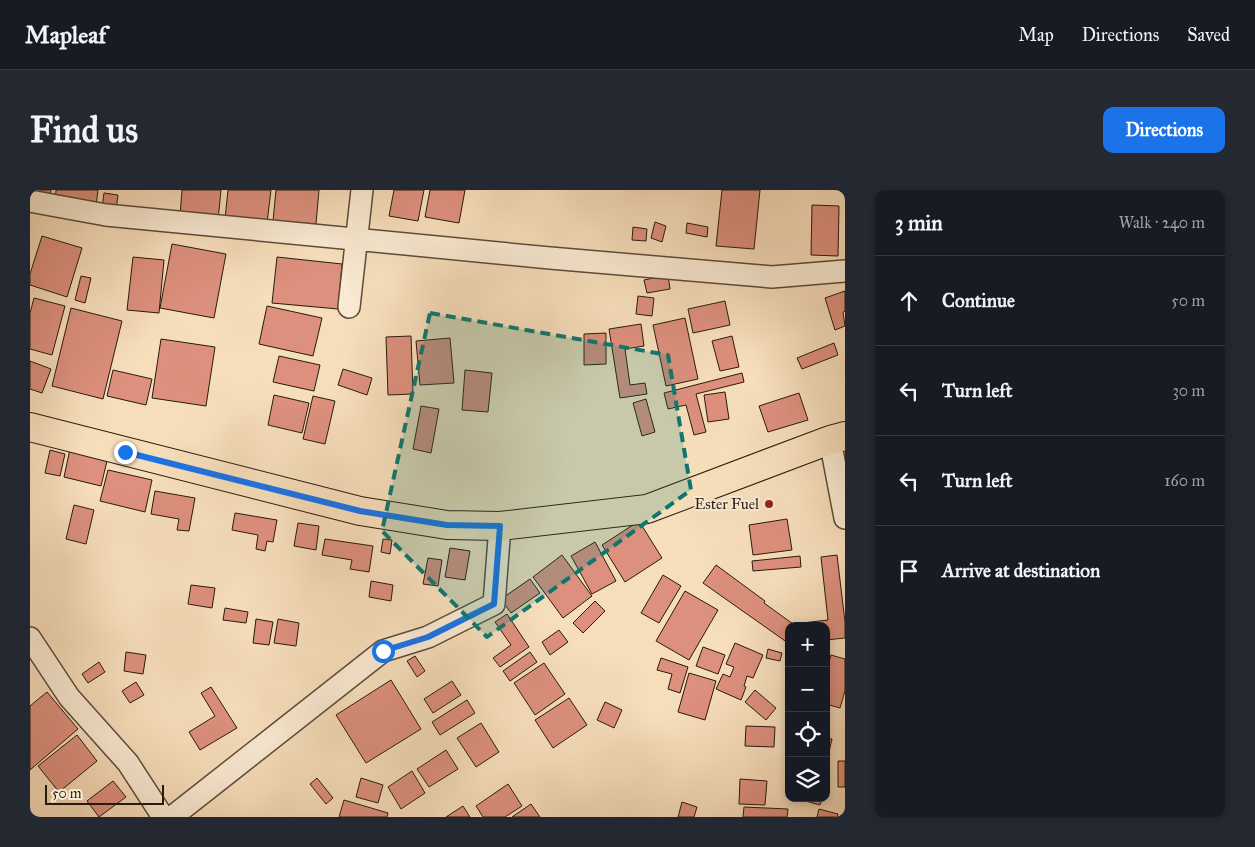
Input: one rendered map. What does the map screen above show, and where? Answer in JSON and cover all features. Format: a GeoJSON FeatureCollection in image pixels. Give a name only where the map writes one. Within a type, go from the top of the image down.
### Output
{"type":"FeatureCollection","features":[{"type":"Feature","properties":{"kind":"main road"},"geometry":{"type":"LineString","coordinates":[[30,427],[360,511],[447,525],[500,526],[647,509],[837,438]]}},
{"type":"Feature","properties":{"kind":"street"},"geometry":{"type":"LineString","coordinates":[[349,308],[362,190]]}},
{"type":"Feature","properties":{"kind":"street"},"geometry":{"type":"LineString","coordinates":[[30,201],[106,215],[550,258],[772,276],[845,271]]}},
{"type":"Feature","properties":{"kind":"street"},"geometry":{"type":"LineString","coordinates":[[837,438],[845,518]]}},
{"type":"Feature","properties":{"kind":"street"},"geometry":{"type":"LineString","coordinates":[[172,817],[383,651],[428,637],[494,604],[500,526]]}},
{"type":"Feature","properties":{"kind":"street"},"geometry":{"type":"LineString","coordinates":[[30,638],[69,697],[128,763],[163,817]]}},
{"type":"Feature","properties":{"kind":"highlighted area"},"geometry":{"type":"Polygon","coordinates":[[[430,313],[668,355],[691,490],[487,637],[382,531],[430,313]]]}},
{"type":"Feature","properties":{"kind":"building"},"geometry":{"type":"Polygon","coordinates":[[[30,190],[51,190],[50,197],[30,195],[30,190]]]}},
{"type":"Feature","properties":{"kind":"building"},"geometry":{"type":"Polygon","coordinates":[[[56,190],[98,190],[96,206],[55,202],[56,190]]]}},
{"type":"Feature","properties":{"kind":"building"},"geometry":{"type":"Polygon","coordinates":[[[182,190],[221,190],[218,220],[180,216],[182,190]]]}},
{"type":"Feature","properties":{"kind":"building"},"geometry":{"type":"Polygon","coordinates":[[[228,190],[271,190],[267,223],[225,219],[228,190]]]}},
{"type":"Feature","properties":{"kind":"building"},"geometry":{"type":"Polygon","coordinates":[[[276,190],[319,190],[316,224],[273,221],[276,190]]]}},
{"type":"Feature","properties":{"kind":"building"},"geometry":{"type":"Polygon","coordinates":[[[394,190],[424,190],[418,221],[389,216],[394,190]]]}},
{"type":"Feature","properties":{"kind":"building"},"geometry":{"type":"Polygon","coordinates":[[[430,190],[465,190],[459,223],[425,217],[430,190]]]}},
{"type":"Feature","properties":{"kind":"building"},"geometry":{"type":"Polygon","coordinates":[[[722,190],[760,190],[754,249],[716,246],[722,190]]]}},
{"type":"Feature","properties":{"kind":"building"},"geometry":{"type":"Polygon","coordinates":[[[104,193],[118,195],[116,210],[102,208],[104,193]]]}},
{"type":"Feature","properties":{"kind":"building"},"geometry":{"type":"Polygon","coordinates":[[[812,205],[839,206],[838,256],[811,255],[812,205]]]}},
{"type":"Feature","properties":{"kind":"building"},"geometry":{"type":"Polygon","coordinates":[[[655,222],[666,226],[662,242],[651,238],[655,222]]]}},
{"type":"Feature","properties":{"kind":"building"},"geometry":{"type":"Polygon","coordinates":[[[687,223],[708,227],[707,237],[686,233],[687,223]]]}},
{"type":"Feature","properties":{"kind":"building"},"geometry":{"type":"Polygon","coordinates":[[[633,227],[647,229],[646,241],[632,240],[633,227]]]}},
{"type":"Feature","properties":{"kind":"building"},"geometry":{"type":"Polygon","coordinates":[[[42,236],[82,248],[67,297],[30,285],[30,274],[42,236]]]}},
{"type":"Feature","properties":{"kind":"building"},"geometry":{"type":"Polygon","coordinates":[[[172,244],[226,254],[214,318],[160,308],[172,244]]]}},
{"type":"Feature","properties":{"kind":"building"},"geometry":{"type":"Polygon","coordinates":[[[133,257],[164,260],[159,313],[127,310],[133,257]]]}},
{"type":"Feature","properties":{"kind":"building"},"geometry":{"type":"Polygon","coordinates":[[[277,257],[342,264],[338,309],[272,303],[277,257]]]}},
{"type":"Feature","properties":{"kind":"building"},"geometry":{"type":"Polygon","coordinates":[[[668,275],[670,289],[647,293],[644,280],[668,275]]]}},
{"type":"Feature","properties":{"kind":"building"},"geometry":{"type":"Polygon","coordinates":[[[81,276],[91,278],[85,303],[75,300],[81,276]]]}},
{"type":"Feature","properties":{"kind":"building"},"geometry":{"type":"Polygon","coordinates":[[[845,291],[845,311],[843,312],[845,326],[835,330],[825,298],[845,291]]]}},
{"type":"Feature","properties":{"kind":"building"},"geometry":{"type":"Polygon","coordinates":[[[638,296],[654,298],[652,316],[636,314],[638,296]]]}},
{"type":"Feature","properties":{"kind":"building"},"geometry":{"type":"Polygon","coordinates":[[[34,298],[65,306],[52,355],[30,349],[30,313],[34,298]]]}},
{"type":"Feature","properties":{"kind":"building"},"geometry":{"type":"Polygon","coordinates":[[[725,301],[730,325],[693,333],[688,309],[725,301]]]}},
{"type":"Feature","properties":{"kind":"building"},"geometry":{"type":"Polygon","coordinates":[[[267,306],[322,318],[313,356],[259,344],[267,306]]]}},
{"type":"Feature","properties":{"kind":"building"},"geometry":{"type":"Polygon","coordinates":[[[71,308],[122,321],[103,399],[52,386],[71,308]]]}},
{"type":"Feature","properties":{"kind":"building"},"geometry":{"type":"Polygon","coordinates":[[[685,318],[698,379],[666,386],[653,325],[685,318]]]}},
{"type":"Feature","properties":{"kind":"building"},"geometry":{"type":"Polygon","coordinates":[[[641,324],[644,346],[625,349],[630,385],[645,383],[647,394],[620,398],[609,329],[641,324]]]}},
{"type":"Feature","properties":{"kind":"building"},"geometry":{"type":"Polygon","coordinates":[[[606,333],[606,364],[584,365],[584,334],[606,333]]]}},
{"type":"Feature","properties":{"kind":"building"},"geometry":{"type":"Polygon","coordinates":[[[411,336],[413,394],[388,395],[386,337],[411,336]]]}},
{"type":"Feature","properties":{"kind":"building"},"geometry":{"type":"Polygon","coordinates":[[[732,336],[739,367],[720,371],[712,341],[732,336]]]}},
{"type":"Feature","properties":{"kind":"building"},"geometry":{"type":"Polygon","coordinates":[[[450,338],[454,383],[420,385],[416,341],[450,338]]]}},
{"type":"Feature","properties":{"kind":"building"},"geometry":{"type":"Polygon","coordinates":[[[161,339],[215,347],[206,406],[152,398],[161,339]]]}},
{"type":"Feature","properties":{"kind":"building"},"geometry":{"type":"Polygon","coordinates":[[[834,343],[838,355],[802,369],[797,358],[834,343]]]}},
{"type":"Feature","properties":{"kind":"building"},"geometry":{"type":"Polygon","coordinates":[[[279,356],[320,365],[314,391],[273,382],[279,356]]]}},
{"type":"Feature","properties":{"kind":"building"},"geometry":{"type":"Polygon","coordinates":[[[30,361],[51,369],[42,393],[30,389],[30,361]]]}},
{"type":"Feature","properties":{"kind":"building"},"geometry":{"type":"Polygon","coordinates":[[[343,369],[372,378],[367,395],[338,385],[343,369]]]}},
{"type":"Feature","properties":{"kind":"building"},"geometry":{"type":"Polygon","coordinates":[[[113,370],[152,379],[146,405],[107,396],[113,370]]]}},
{"type":"Feature","properties":{"kind":"building"},"geometry":{"type":"Polygon","coordinates":[[[465,370],[492,373],[488,412],[462,410],[465,370]]]}},
{"type":"Feature","properties":{"kind":"building"},"geometry":{"type":"Polygon","coordinates":[[[742,373],[744,382],[696,394],[706,432],[694,435],[686,405],[668,409],[664,393],[742,373]]]}},
{"type":"Feature","properties":{"kind":"building"},"geometry":{"type":"Polygon","coordinates":[[[725,392],[729,419],[708,422],[704,395],[725,392]]]}},
{"type":"Feature","properties":{"kind":"building"},"geometry":{"type":"Polygon","coordinates":[[[799,393],[808,420],[768,432],[759,406],[799,393]]]}},
{"type":"Feature","properties":{"kind":"building"},"geometry":{"type":"Polygon","coordinates":[[[274,395],[309,403],[302,433],[268,425],[274,395]]]}},
{"type":"Feature","properties":{"kind":"building"},"geometry":{"type":"Polygon","coordinates":[[[313,396],[335,401],[325,444],[303,439],[313,396]]]}},
{"type":"Feature","properties":{"kind":"building"},"geometry":{"type":"Polygon","coordinates":[[[646,399],[655,432],[642,436],[633,403],[646,399]]]}},
{"type":"Feature","properties":{"kind":"building"},"geometry":{"type":"Polygon","coordinates":[[[421,406],[439,409],[431,453],[413,449],[421,406]]]}},
{"type":"Feature","properties":{"kind":"building"},"geometry":{"type":"Polygon","coordinates":[[[70,449],[108,457],[101,486],[64,477],[70,449]]]}},
{"type":"Feature","properties":{"kind":"building"},"geometry":{"type":"Polygon","coordinates":[[[50,450],[65,454],[60,476],[45,473],[50,450]]]}},
{"type":"Feature","properties":{"kind":"building"},"geometry":{"type":"Polygon","coordinates":[[[108,470],[152,480],[145,512],[100,501],[108,470]]]}},
{"type":"Feature","properties":{"kind":"building"},"geometry":{"type":"Polygon","coordinates":[[[155,491],[195,498],[189,531],[177,530],[179,519],[151,514],[155,491]]]}},
{"type":"Feature","properties":{"kind":"building"},"geometry":{"type":"Polygon","coordinates":[[[74,505],[94,510],[86,544],[66,539],[74,505]]]}},
{"type":"Feature","properties":{"kind":"building"},"geometry":{"type":"Polygon","coordinates":[[[235,513],[277,520],[273,542],[267,541],[265,551],[256,549],[258,535],[232,530],[235,513]]]}},
{"type":"Feature","properties":{"kind":"building"},"geometry":{"type":"Polygon","coordinates":[[[787,519],[792,550],[753,555],[749,525],[787,519]]]}},
{"type":"Feature","properties":{"kind":"building"},"geometry":{"type":"Polygon","coordinates":[[[639,521],[662,558],[625,582],[602,545],[639,521]]]}},
{"type":"Feature","properties":{"kind":"building"},"geometry":{"type":"Polygon","coordinates":[[[298,523],[319,526],[316,550],[294,546],[298,523]]]}},
{"type":"Feature","properties":{"kind":"building"},"geometry":{"type":"Polygon","coordinates":[[[325,539],[373,546],[369,572],[350,569],[352,560],[322,555],[325,539]]]}},
{"type":"Feature","properties":{"kind":"building"},"geometry":{"type":"Polygon","coordinates":[[[383,539],[392,540],[390,554],[381,552],[383,539]]]}},
{"type":"Feature","properties":{"kind":"building"},"geometry":{"type":"Polygon","coordinates":[[[595,542],[616,581],[592,594],[571,556],[595,542]]]}},
{"type":"Feature","properties":{"kind":"building"},"geometry":{"type":"Polygon","coordinates":[[[450,548],[470,551],[465,580],[445,577],[450,548]]]}},
{"type":"Feature","properties":{"kind":"building"},"geometry":{"type":"Polygon","coordinates":[[[562,555],[592,596],[563,618],[533,577],[562,555]]]}},
{"type":"Feature","properties":{"kind":"building"},"geometry":{"type":"Polygon","coordinates":[[[837,555],[845,622],[845,638],[830,640],[830,622],[810,622],[828,620],[821,557],[837,555]]]}},
{"type":"Feature","properties":{"kind":"building"},"geometry":{"type":"Polygon","coordinates":[[[800,556],[801,567],[753,571],[752,561],[800,556]]]}},
{"type":"Feature","properties":{"kind":"building"},"geometry":{"type":"Polygon","coordinates":[[[428,558],[442,560],[438,586],[423,584],[428,558]]]}},
{"type":"Feature","properties":{"kind":"building"},"geometry":{"type":"Polygon","coordinates":[[[716,565],[765,601],[764,603],[790,622],[785,622],[785,641],[703,583],[716,565]]]}},
{"type":"Feature","properties":{"kind":"building"},"geometry":{"type":"Polygon","coordinates":[[[663,575],[681,586],[659,623],[641,613],[663,575]]]}},
{"type":"Feature","properties":{"kind":"building"},"geometry":{"type":"Polygon","coordinates":[[[530,579],[540,593],[511,613],[501,599],[530,579]]]}},
{"type":"Feature","properties":{"kind":"building"},"geometry":{"type":"Polygon","coordinates":[[[371,581],[393,585],[391,601],[369,597],[371,581]]]}},
{"type":"Feature","properties":{"kind":"building"},"geometry":{"type":"Polygon","coordinates":[[[191,585],[215,588],[212,608],[188,604],[191,585]]]}},
{"type":"Feature","properties":{"kind":"building"},"geometry":{"type":"Polygon","coordinates":[[[685,591],[718,610],[689,660],[656,641],[685,591]]]}},
{"type":"Feature","properties":{"kind":"building"},"geometry":{"type":"Polygon","coordinates":[[[595,601],[605,611],[583,633],[573,623],[595,601]]]}},
{"type":"Feature","properties":{"kind":"building"},"geometry":{"type":"Polygon","coordinates":[[[225,608],[248,612],[246,623],[223,620],[225,608]]]}},
{"type":"Feature","properties":{"kind":"building"},"geometry":{"type":"Polygon","coordinates":[[[507,614],[529,647],[500,667],[493,658],[511,645],[495,622],[507,614]]]}},
{"type":"Feature","properties":{"kind":"building"},"geometry":{"type":"Polygon","coordinates":[[[256,619],[273,622],[269,645],[253,643],[256,619]]]}},
{"type":"Feature","properties":{"kind":"building"},"geometry":{"type":"Polygon","coordinates":[[[278,619],[299,623],[296,646],[274,643],[278,619]]]}},
{"type":"Feature","properties":{"kind":"building"},"geometry":{"type":"Polygon","coordinates":[[[559,630],[568,642],[550,655],[542,642],[559,630]]]}},
{"type":"Feature","properties":{"kind":"building"},"geometry":{"type":"Polygon","coordinates":[[[735,643],[763,655],[753,678],[747,676],[744,686],[746,687],[741,700],[716,689],[723,674],[730,677],[734,667],[726,664],[735,643]]]}},
{"type":"Feature","properties":{"kind":"building"},"geometry":{"type":"Polygon","coordinates":[[[703,647],[725,655],[718,674],[696,666],[703,647]]]}},
{"type":"Feature","properties":{"kind":"building"},"geometry":{"type":"Polygon","coordinates":[[[768,649],[782,653],[780,661],[766,658],[768,649]]]}},
{"type":"Feature","properties":{"kind":"building"},"geometry":{"type":"Polygon","coordinates":[[[126,652],[146,655],[143,674],[124,671],[126,652]]]}},
{"type":"Feature","properties":{"kind":"building"},"geometry":{"type":"Polygon","coordinates":[[[530,652],[537,662],[510,681],[503,671],[530,652]]]}},
{"type":"Feature","properties":{"kind":"building"},"geometry":{"type":"Polygon","coordinates":[[[831,655],[845,659],[845,691],[840,708],[830,705],[831,655]]]}},
{"type":"Feature","properties":{"kind":"building"},"geometry":{"type":"Polygon","coordinates":[[[415,656],[425,671],[417,677],[407,661],[415,656]]]}},
{"type":"Feature","properties":{"kind":"building"},"geometry":{"type":"Polygon","coordinates":[[[661,658],[688,667],[680,693],[668,689],[672,674],[657,670],[661,658]]]}},
{"type":"Feature","properties":{"kind":"building"},"geometry":{"type":"Polygon","coordinates":[[[99,662],[105,672],[88,683],[82,674],[99,662]]]}},
{"type":"Feature","properties":{"kind":"building"},"geometry":{"type":"Polygon","coordinates":[[[544,663],[565,694],[535,715],[514,683],[544,663]]]}},
{"type":"Feature","properties":{"kind":"building"},"geometry":{"type":"Polygon","coordinates":[[[689,673],[716,681],[705,720],[678,712],[689,673]]]}},
{"type":"Feature","properties":{"kind":"building"},"geometry":{"type":"Polygon","coordinates":[[[391,680],[421,729],[366,763],[336,715],[391,680]]]}},
{"type":"Feature","properties":{"kind":"building"},"geometry":{"type":"Polygon","coordinates":[[[452,681],[461,695],[433,713],[424,699],[452,681]]]}},
{"type":"Feature","properties":{"kind":"building"},"geometry":{"type":"Polygon","coordinates":[[[136,682],[144,695],[130,703],[122,691],[136,682]]]}},
{"type":"Feature","properties":{"kind":"building"},"geometry":{"type":"Polygon","coordinates":[[[211,687],[237,728],[200,750],[189,732],[215,716],[201,693],[211,687]]]}},
{"type":"Feature","properties":{"kind":"building"},"geometry":{"type":"Polygon","coordinates":[[[755,690],[776,708],[766,720],[745,702],[755,690]]]}},
{"type":"Feature","properties":{"kind":"building"},"geometry":{"type":"Polygon","coordinates":[[[47,692],[78,729],[30,770],[30,706],[47,692]]]}},
{"type":"Feature","properties":{"kind":"building"},"geometry":{"type":"Polygon","coordinates":[[[569,698],[587,725],[553,748],[535,720],[569,698]]]}},
{"type":"Feature","properties":{"kind":"building"},"geometry":{"type":"Polygon","coordinates":[[[467,700],[475,713],[440,735],[432,722],[467,700]]]}},
{"type":"Feature","properties":{"kind":"building"},"geometry":{"type":"Polygon","coordinates":[[[605,702],[622,710],[614,728],[597,720],[605,702]]]}},
{"type":"Feature","properties":{"kind":"building"},"geometry":{"type":"Polygon","coordinates":[[[481,723],[499,752],[476,767],[457,738],[481,723]]]}},
{"type":"Feature","properties":{"kind":"building"},"geometry":{"type":"Polygon","coordinates":[[[746,726],[775,727],[774,747],[745,746],[746,726]]]}},
{"type":"Feature","properties":{"kind":"building"},"geometry":{"type":"Polygon","coordinates":[[[77,735],[97,761],[59,792],[38,766],[77,735]]]}},
{"type":"Feature","properties":{"kind":"building"},"geometry":{"type":"Polygon","coordinates":[[[446,750],[458,769],[429,787],[417,769],[446,750]]]}},
{"type":"Feature","properties":{"kind":"building"},"geometry":{"type":"Polygon","coordinates":[[[838,761],[845,761],[845,787],[838,787],[838,761]]]}},
{"type":"Feature","properties":{"kind":"building"},"geometry":{"type":"Polygon","coordinates":[[[412,771],[425,793],[401,809],[388,787],[412,771]]]}},
{"type":"Feature","properties":{"kind":"building"},"geometry":{"type":"Polygon","coordinates":[[[317,778],[333,798],[326,804],[310,784],[317,778]]]}},
{"type":"Feature","properties":{"kind":"building"},"geometry":{"type":"Polygon","coordinates":[[[361,778],[383,785],[378,803],[356,797],[361,778]]]}},
{"type":"Feature","properties":{"kind":"building"},"geometry":{"type":"Polygon","coordinates":[[[740,779],[767,781],[765,805],[739,804],[740,779]]]}},
{"type":"Feature","properties":{"kind":"building"},"geometry":{"type":"Polygon","coordinates":[[[113,781],[126,797],[99,817],[87,801],[113,781]]]}},
{"type":"Feature","properties":{"kind":"building"},"geometry":{"type":"Polygon","coordinates":[[[508,784],[522,806],[505,817],[483,817],[476,806],[508,784]]]}},
{"type":"Feature","properties":{"kind":"building"},"geometry":{"type":"Polygon","coordinates":[[[344,800],[388,813],[387,817],[339,817],[344,800]]]}},
{"type":"Feature","properties":{"kind":"building"},"geometry":{"type":"Polygon","coordinates":[[[682,802],[697,807],[694,817],[678,817],[682,802]]]}},
{"type":"Feature","properties":{"kind":"building"},"geometry":{"type":"Polygon","coordinates":[[[809,802],[821,802],[820,805],[809,802]]]}},
{"type":"Feature","properties":{"kind":"building"},"geometry":{"type":"Polygon","coordinates":[[[531,804],[540,817],[512,817],[531,804]]]}},
{"type":"Feature","properties":{"kind":"building"},"geometry":{"type":"Polygon","coordinates":[[[463,806],[470,817],[446,817],[463,806]]]}},
{"type":"Feature","properties":{"kind":"building"},"geometry":{"type":"Polygon","coordinates":[[[744,807],[788,809],[787,817],[743,817],[744,807]]]}},
{"type":"Feature","properties":{"kind":"building"},"geometry":{"type":"Polygon","coordinates":[[[819,809],[838,814],[837,817],[817,817],[819,809]]]}},
{"type":"Feature","properties":{"kind":"place","name":"Ester Fuel"},"geometry":{"type":"Point","coordinates":[769,504]}},
{"type":"Feature","properties":{"kind":"route"},"geometry":{"type":"LineString","coordinates":[[125,452],[360,511],[447,525],[500,526],[494,604],[428,637],[383,651]]}}]}
